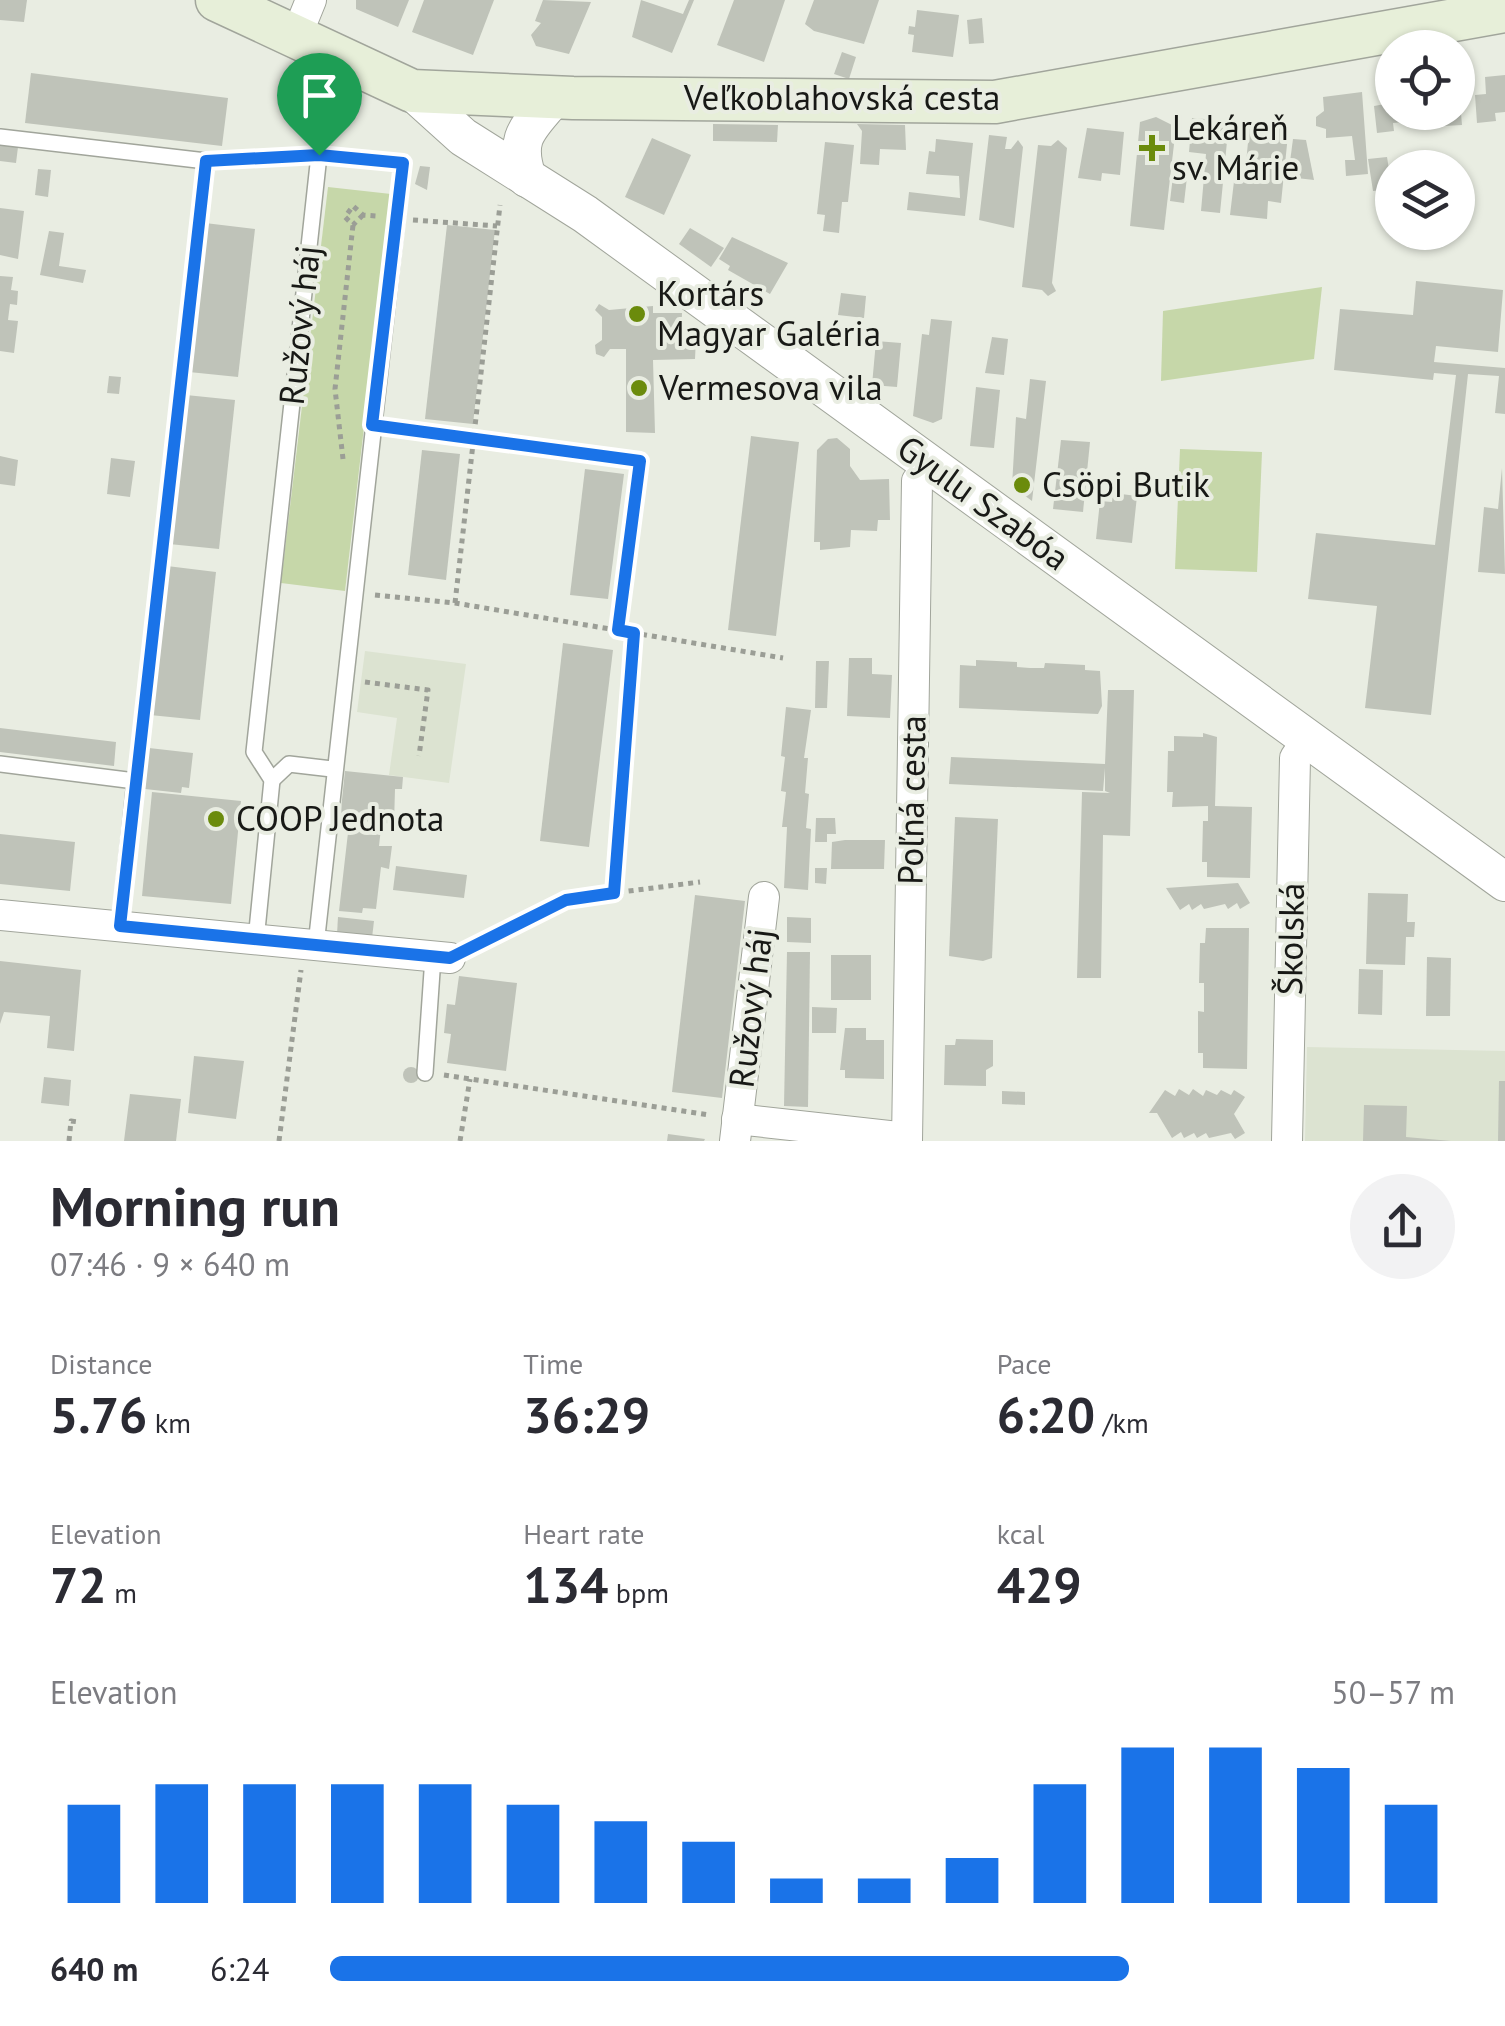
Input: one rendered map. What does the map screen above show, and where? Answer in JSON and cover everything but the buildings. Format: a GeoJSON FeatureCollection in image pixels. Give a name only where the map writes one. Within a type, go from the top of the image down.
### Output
{"type":"FeatureCollection","features":[{"type":"Feature","properties":{"kind":"main road"},"geometry":{"type":"LineString","coordinates":[[217,0],[304,19],[412,91]]}},
{"type":"Feature","properties":{"kind":"main road","name":"Veľkoblahovská cesta"},"geometry":{"type":"LineString","coordinates":[[412,91],[554,97],[995,102],[1505,12]]}},
{"type":"Feature","properties":{"kind":"street","name":"Gyulu Szabóa"},"geometry":{"type":"LineString","coordinates":[[412,91],[463,137],[585,214],[1505,882]]}},
{"type":"Feature","properties":{"kind":"street"},"geometry":{"type":"LineString","coordinates":[[526,178],[519,154],[528,126],[554,97]]}},
{"type":"Feature","properties":{"kind":"street","name":"Poľná cesta"},"geometry":{"type":"LineString","coordinates":[[907,1140],[917,481],[932,464]]}},
{"type":"Feature","properties":{"kind":"street","name":"Školská"},"geometry":{"type":"LineString","coordinates":[[1286,1141],[1296,758],[1308,740]]}},
{"type":"Feature","properties":{"kind":"street","name":"Ružový háj"},"geometry":{"type":"LineString","coordinates":[[764,897],[736,1130],[907,1140]]}},
{"type":"Feature","properties":{"kind":"street"},"geometry":{"type":"LineString","coordinates":[[0,916],[442,958]]}},
{"type":"Feature","properties":{"kind":"lane"},"geometry":{"type":"LineString","coordinates":[[0,137],[206,161]]}},
{"type":"Feature","properties":{"kind":"lane"},"geometry":{"type":"LineString","coordinates":[[310,945],[403,163],[319,155]]}},
{"type":"Feature","properties":{"kind":"lane","name":"Ružový háj"},"geometry":{"type":"LineString","coordinates":[[256,940],[272,780],[254,752],[319,155]]}},
{"type":"Feature","properties":{"kind":"lane"},"geometry":{"type":"LineString","coordinates":[[0,764],[135,781],[120,926]]}},
{"type":"Feature","properties":{"kind":"lane"},"geometry":{"type":"LineString","coordinates":[[272,780],[289,764],[332,768]]}},
{"type":"Feature","properties":{"kind":"lane"},"geometry":{"type":"LineString","coordinates":[[425,1072],[442,958]]}},
{"type":"Feature","properties":{"kind":"path"},"geometry":{"type":"LineString","coordinates":[[135,781],[206,161],[319,155],[312,78]]}},
{"type":"Feature","properties":{"kind":"path"},"geometry":{"type":"LineString","coordinates":[[455,603],[500,204]]}},
{"type":"Feature","properties":{"kind":"path"},"geometry":{"type":"LineString","coordinates":[[396,218],[498,226]]}},
{"type":"Feature","properties":{"kind":"path"},"geometry":{"type":"LineString","coordinates":[[343,458],[336,389],[353,225]]}},
{"type":"Feature","properties":{"kind":"path"},"geometry":{"type":"LineString","coordinates":[[372,425],[640,461],[618,630]]}},
{"type":"Feature","properties":{"kind":"path"},"geometry":{"type":"LineString","coordinates":[[352,592],[455,603],[784,658]]}},
{"type":"Feature","properties":{"kind":"path"},"geometry":{"type":"LineString","coordinates":[[614,893],[634,633]]}},
{"type":"Feature","properties":{"kind":"path"},"geometry":{"type":"LineString","coordinates":[[342,679],[428,690],[420,756]]}},
{"type":"Feature","properties":{"kind":"path"},"geometry":{"type":"LineString","coordinates":[[442,958],[566,900],[700,882]]}},
{"type":"Feature","properties":{"kind":"path"},"geometry":{"type":"LineString","coordinates":[[279,1141],[310,945]]}},
{"type":"Feature","properties":{"kind":"path"},"geometry":{"type":"LineString","coordinates":[[425,1072],[736,1130]]}},
{"type":"Feature","properties":{"kind":"path"},"geometry":{"type":"LineString","coordinates":[[460,1141],[470,1079]]}},
{"type":"Feature","properties":{"kind":"path"},"geometry":{"type":"LineString","coordinates":[[69,1141],[71,1121],[80,1122]]}},
{"type":"Feature","properties":{"kind":"shaded area"},"geometry":{"type":"Polygon","coordinates":[[[365,651],[466,664],[449,783],[389,775],[397,718],[357,712],[365,651]]]}},
{"type":"Feature","properties":{"kind":"shaded area"},"geometry":{"type":"Polygon","coordinates":[[[1307,1047],[1505,1051],[1505,1141],[1305,1141],[1307,1047]]]}},
{"type":"Feature","properties":{"kind":"green space"},"geometry":{"type":"Polygon","coordinates":[[[328,187],[391,194],[345,591],[281,583],[328,187]]]}},
{"type":"Feature","properties":{"kind":"green space"},"geometry":{"type":"Polygon","coordinates":[[[1322,287],[1314,359],[1161,381],[1163,311],[1322,287]]]}},
{"type":"Feature","properties":{"kind":"green space"},"geometry":{"type":"Polygon","coordinates":[[[1180,449],[1262,452],[1257,572],[1175,569],[1180,449]]]}},
{"type":"Feature","properties":{"kind":"place","name":"Lekáreň sv. Márie"},"geometry":{"type":"Point","coordinates":[1152,148]}},
{"type":"Feature","properties":{"kind":"place","name":"Kortárs Magyar Galéria"},"geometry":{"type":"Point","coordinates":[637,314]}},
{"type":"Feature","properties":{"kind":"place","name":"Vermesova vila"},"geometry":{"type":"Point","coordinates":[639,388]}},
{"type":"Feature","properties":{"kind":"place","name":"Csöpi Butik"},"geometry":{"type":"Point","coordinates":[1022,485]}},
{"type":"Feature","properties":{"kind":"place","name":"COOP Jednota"},"geometry":{"type":"Point","coordinates":[216,819]}},
{"type":"Feature","properties":{"kind":"route"},"geometry":{"type":"LineString","coordinates":[[319,155],[403,163],[372,425],[640,461],[618,630],[634,633],[614,893],[566,900],[450,958],[120,926],[206,161],[319,155]]}}]}
